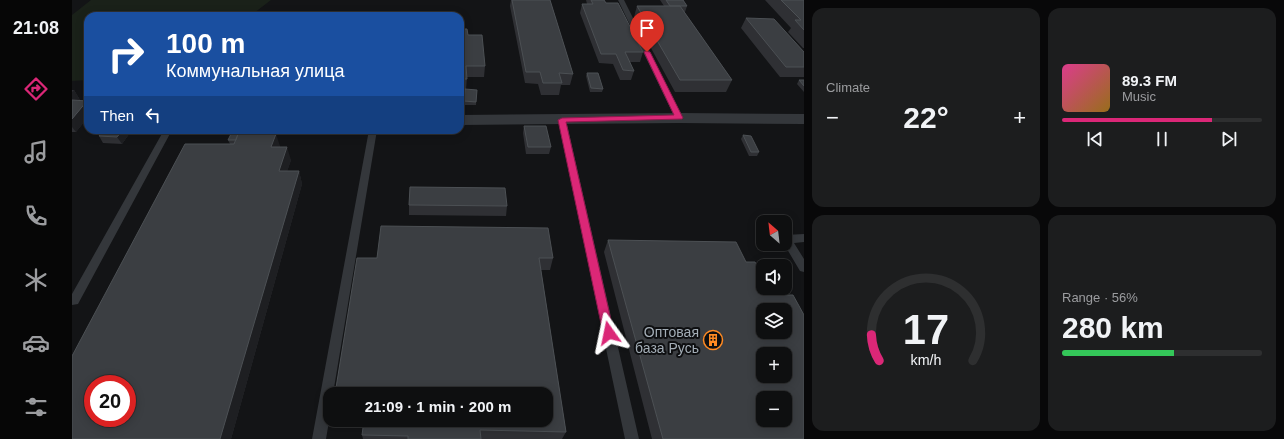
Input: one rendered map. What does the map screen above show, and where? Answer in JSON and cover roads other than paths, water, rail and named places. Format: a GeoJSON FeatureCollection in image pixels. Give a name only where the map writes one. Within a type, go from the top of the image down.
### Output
{"type":"FeatureCollection","features":[{"type":"Feature","properties":{"kind":"street"},"geometry":{"type":"LineString","coordinates":[[464,120],[679,118],[804,120]]}},
{"type":"Feature","properties":{"kind":"lane"},"geometry":{"type":"LineString","coordinates":[[621,0],[679,118]]}},
{"type":"Feature","properties":{"kind":"lane"},"geometry":{"type":"LineString","coordinates":[[562,120],[632,439]]}},
{"type":"Feature","properties":{"kind":"lane"},"geometry":{"type":"LineString","coordinates":[[74,301],[166,134]]}},
{"type":"Feature","properties":{"kind":"lane"},"geometry":{"type":"LineString","coordinates":[[319,439],[372,134]]}},
{"type":"Feature","properties":{"kind":"lane"},"geometry":{"type":"LineString","coordinates":[[804,238],[786,239],[804,268]]}},
{"type":"Feature","properties":{"kind":"place","name":"Оптовая база Русь"},"geometry":{"type":"Point","coordinates":[713,340]}}]}
